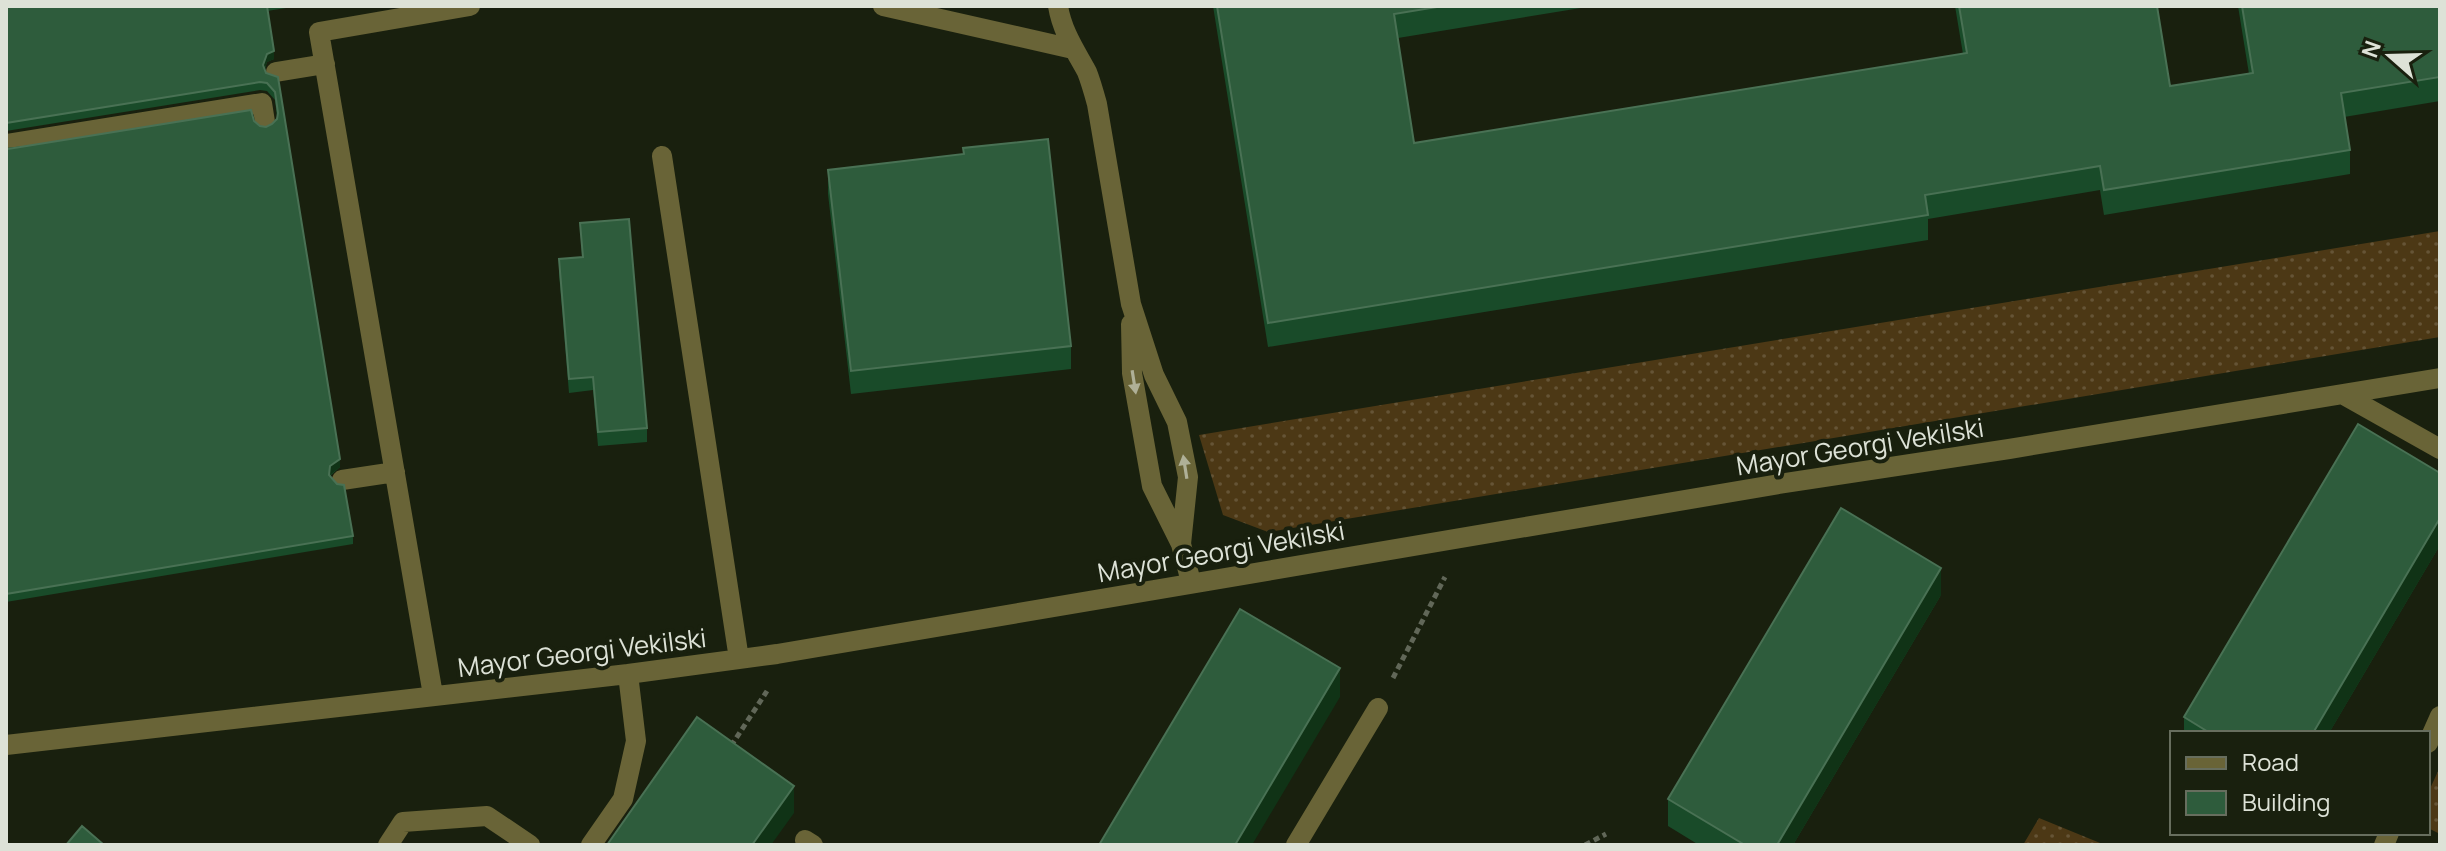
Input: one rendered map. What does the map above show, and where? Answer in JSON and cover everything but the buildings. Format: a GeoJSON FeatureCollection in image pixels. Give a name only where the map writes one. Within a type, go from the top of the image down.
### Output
{"type":"FeatureCollection","features":[{"type":"Feature","properties":{"kind":"street"},"geometry":{"type":"LineString","coordinates":[[433,695],[319,32],[470,6]]}},
{"type":"Feature","properties":{"kind":"street"},"geometry":{"type":"LineString","coordinates":[[883,6],[1073,49]]}},
{"type":"Feature","properties":{"kind":"street"},"geometry":{"type":"LineString","coordinates":[[1058,6],[1060,18],[1088,76],[1097,104],[1131,304],[1154,375],[1177,422],[1188,477],[1181,544]]}},
{"type":"Feature","properties":{"kind":"street"},"geometry":{"type":"LineString","coordinates":[[276,72],[325,64]]}},
{"type":"Feature","properties":{"kind":"street"},"geometry":{"type":"LineString","coordinates":[[6,144],[262,103],[265,122]]}},
{"type":"Feature","properties":{"kind":"street"},"geometry":{"type":"LineString","coordinates":[[662,156],[739,659]]}},
{"type":"Feature","properties":{"kind":"street"},"geometry":{"type":"LineString","coordinates":[[1131,304],[1132,373],[1152,486],[1181,544],[1191,582]]}},
{"type":"Feature","properties":{"kind":"street","name":"Mayor Georgi Vekilski"},"geometry":{"type":"LineString","coordinates":[[6,745],[777,654],[1779,484],[2440,378]]}},
{"type":"Feature","properties":{"kind":"street"},"geometry":{"type":"LineString","coordinates":[[2344,395],[2440,449]]}},
{"type":"Feature","properties":{"kind":"street"},"geometry":{"type":"LineString","coordinates":[[342,480],[395,472]]}},
{"type":"Feature","properties":{"kind":"street"},"geometry":{"type":"LineString","coordinates":[[591,845],[623,799],[636,741],[628,674]]}},
{"type":"Feature","properties":{"kind":"street"},"geometry":{"type":"LineString","coordinates":[[1296,845],[1378,708]]}},
{"type":"Feature","properties":{"kind":"street"},"geometry":{"type":"LineString","coordinates":[[2430,738],[2440,716]]}},
{"type":"Feature","properties":{"kind":"street"},"geometry":{"type":"LineString","coordinates":[[388,845],[403,822],[487,816],[530,845]]}},
{"type":"Feature","properties":{"kind":"path"},"geometry":{"type":"LineString","coordinates":[[1378,708],[1465,537]]}},
{"type":"Feature","properties":{"kind":"path"},"geometry":{"type":"LineString","coordinates":[[727,752],[779,672],[777,654]]}},
{"type":"Feature","properties":{"kind":"path"},"geometry":{"type":"LineString","coordinates":[[1585,845],[1606,834]]}},
{"type":"Feature","properties":{"kind":"shaded area"},"geometry":{"type":"Polygon","coordinates":[[[2440,231],[2440,337],[1268,532],[1223,515],[1199,435],[2440,231]]]}},
{"type":"Feature","properties":{"kind":"shaded area"},"geometry":{"type":"Polygon","coordinates":[[[2440,767],[2440,834],[2430,829],[2430,789],[2440,767]]]}},
{"type":"Feature","properties":{"kind":"shaded area"},"geometry":{"type":"Polygon","coordinates":[[[2039,818],[2105,845],[2023,845],[2039,818]]]}}]}
